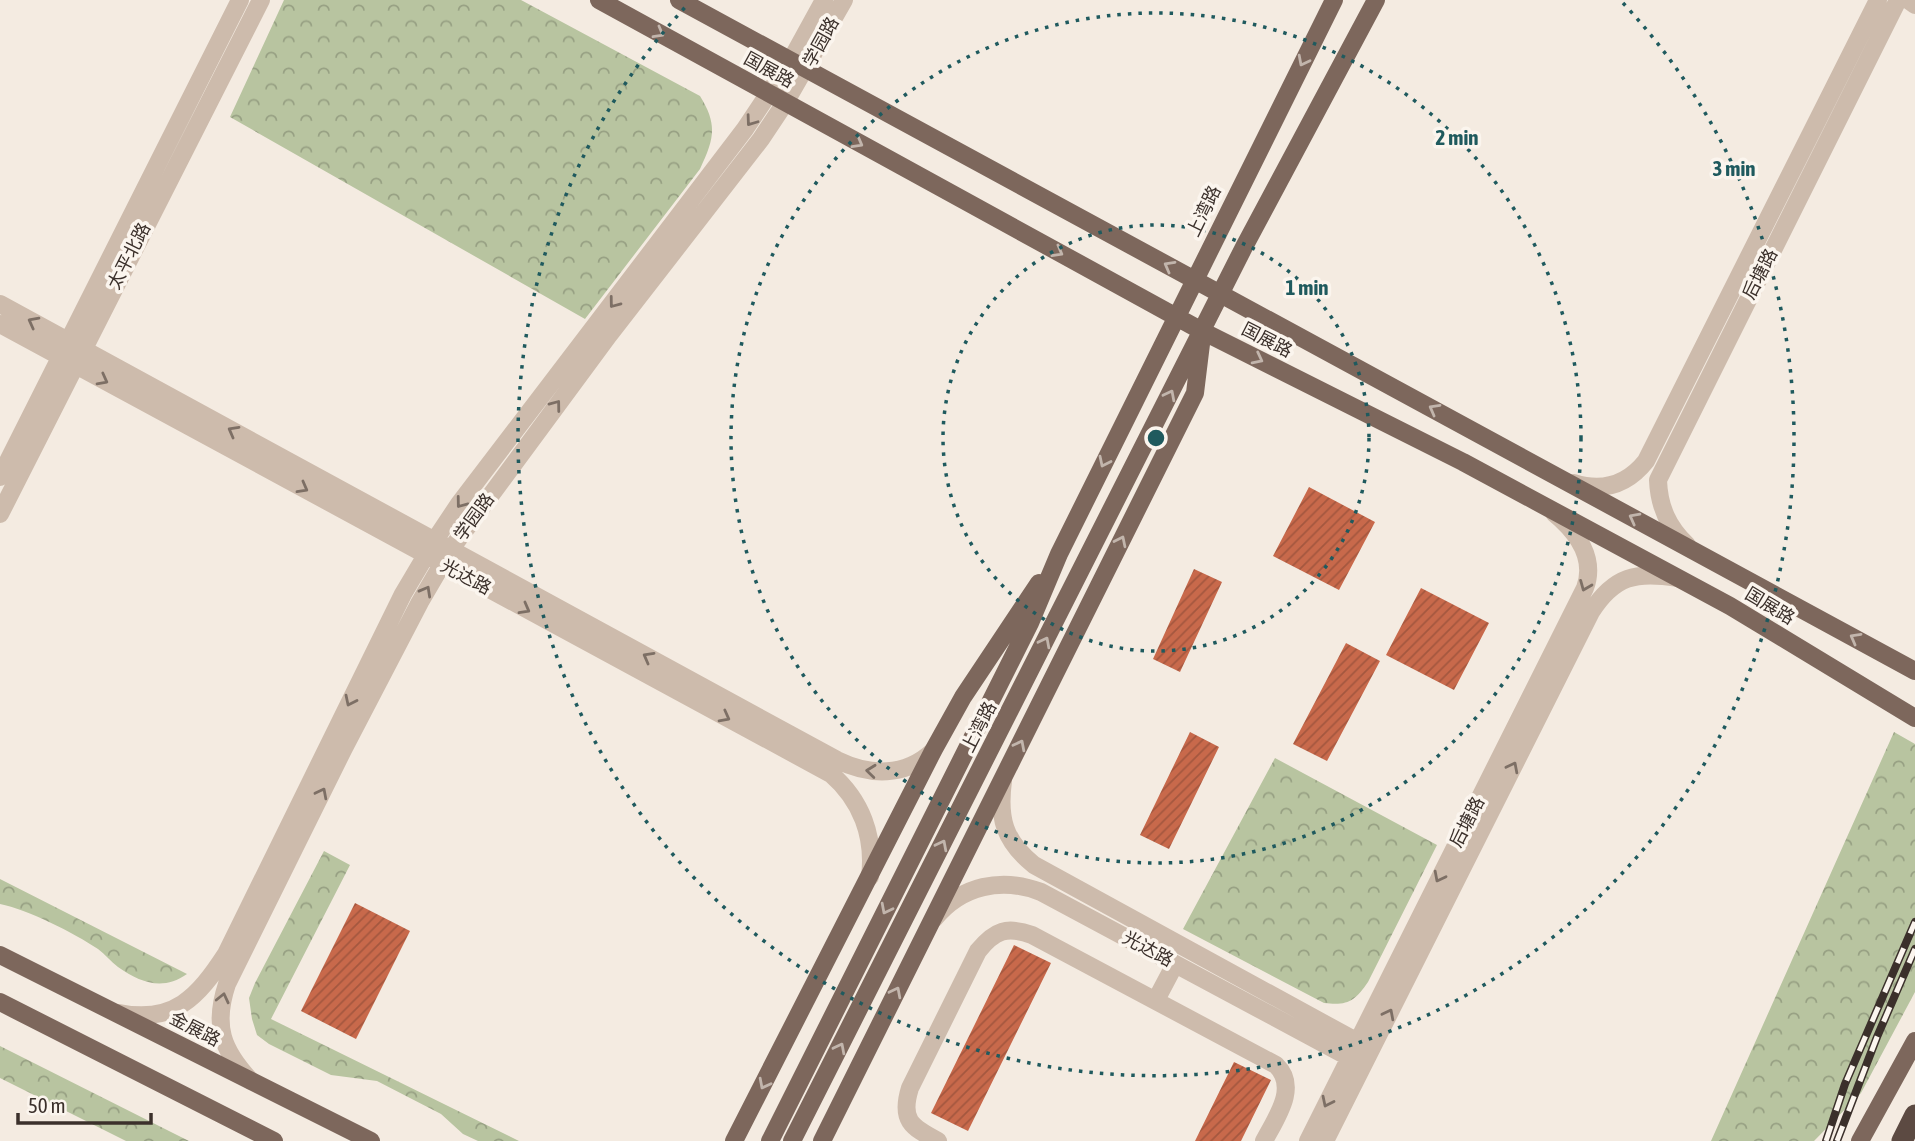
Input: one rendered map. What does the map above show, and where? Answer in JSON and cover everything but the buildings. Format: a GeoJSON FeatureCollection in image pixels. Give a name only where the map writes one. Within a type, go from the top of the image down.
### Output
{"type":"FeatureCollection","features":[{"type":"Feature","properties":{"kind":"highway"},"geometry":{"type":"LineString","coordinates":[[1902,1141],[1915,1115]]}},
{"type":"Feature","properties":{"kind":"main road","name":"国展路"},"geometry":{"type":"LineString","coordinates":[[599,0],[1202,331],[1549,508],[1730,606],[1915,718]]}},
{"type":"Feature","properties":{"kind":"main road","name":"国展路"},"geometry":{"type":"LineString","coordinates":[[679,0],[1915,671]]}},
{"type":"Feature","properties":{"kind":"main road","name":"上湾路"},"geometry":{"type":"LineString","coordinates":[[770,1141],[1030,623],[1059,554],[1334,0]]}},
{"type":"Feature","properties":{"kind":"main road","name":"上湾路"},"geometry":{"type":"LineString","coordinates":[[792,1141],[1244,247],[1376,0]]}},
{"type":"Feature","properties":{"kind":"main road","name":"上湾路"},"geometry":{"type":"LineString","coordinates":[[822,1141],[1195,393],[1202,331]]}},
{"type":"Feature","properties":{"kind":"main road","name":"上湾路"},"geometry":{"type":"LineString","coordinates":[[734,1141],[933,751],[963,697],[1059,554]]}},
{"type":"Feature","properties":{"kind":"main road","name":"金展路"},"geometry":{"type":"LineString","coordinates":[[0,955],[371,1141]]}},
{"type":"Feature","properties":{"kind":"main road"},"geometry":{"type":"LineString","coordinates":[[0,1002],[274,1141]]}},
{"type":"Feature","properties":{"kind":"main road"},"geometry":{"type":"LineString","coordinates":[[1860,1141],[1915,1041]]}},
{"type":"Feature","properties":{"kind":"street","name":"太平北路"},"geometry":{"type":"LineString","coordinates":[[0,514],[72,353],[240,0]]}},
{"type":"Feature","properties":{"kind":"street","name":"太平北路"},"geometry":{"type":"LineString","coordinates":[[0,477],[72,353],[261,0]]}},
{"type":"Feature","properties":{"kind":"street","name":"学园路"},"geometry":{"type":"LineString","coordinates":[[799,64],[824,0]]}},
{"type":"Feature","properties":{"kind":"street","name":"学园路"},"geometry":{"type":"LineString","coordinates":[[251,1081],[227,1052],[223,1038],[220,1004],[226,984],[468,493],[778,99],[844,0]]}},
{"type":"Feature","properties":{"kind":"street","name":"后塘路"},"geometry":{"type":"LineString","coordinates":[[1564,480],[1601,488],[1628,478],[1646,461],[1878,0]]}},
{"type":"Feature","properties":{"kind":"street","name":"后塘路"},"geometry":{"type":"LineString","coordinates":[[1690,548],[1670,526],[1658,496],[1658,480],[1898,0]]}},
{"type":"Feature","properties":{"kind":"street"},"geometry":{"type":"LineString","coordinates":[[1908,0],[1915,5]]}},
{"type":"Feature","properties":{"kind":"street","name":"光达路"},"geometry":{"type":"LineString","coordinates":[[0,304],[72,353],[438,552],[831,774],[855,799],[865,825],[871,854],[870,877]]}},
{"type":"Feature","properties":{"kind":"street","name":"光达路"},"geometry":{"type":"LineString","coordinates":[[0,324],[72,353]]}},
{"type":"Feature","properties":{"kind":"street","name":"后塘路"},"geometry":{"type":"LineString","coordinates":[[1325,1141],[1360,1053],[1590,574],[1583,547],[1549,508]]}},
{"type":"Feature","properties":{"kind":"street","name":"光达路"},"geometry":{"type":"LineString","coordinates":[[438,552],[849,766],[868,772],[903,769],[924,760],[933,751]]}},
{"type":"Feature","properties":{"kind":"street","name":"学园路"},"geometry":{"type":"LineString","coordinates":[[112,1011],[137,1016],[163,1013],[188,1002],[212,976],[226,954],[403,594],[438,552]]}},
{"type":"Feature","properties":{"kind":"street","name":"后塘路"},"geometry":{"type":"LineString","coordinates":[[1308,1141],[1360,1053],[1600,597],[1613,585],[1628,577],[1644,574],[1678,578]]}},
{"type":"Feature","properties":{"kind":"street","name":"光达路"},"geometry":{"type":"LineString","coordinates":[[1004,776],[1000,804],[1006,830],[1014,846],[1034,865],[1360,1053]]}},
{"type":"Feature","properties":{"kind":"street","name":"光达路"},"geometry":{"type":"LineString","coordinates":[[932,922],[945,908],[968,892],[987,884],[1023,885],[1175,964],[1360,1053]]}},
{"type":"Feature","properties":{"kind":"street"},"geometry":{"type":"LineString","coordinates":[[938,1141],[915,1128],[910,1122],[906,1114],[910,1088],[978,951],[989,937],[1004,930],[1017,930],[1032,935],[1266,1058],[1284,1073],[1288,1083],[1285,1096],[1264,1141]]}},
{"type":"Feature","properties":{"kind":"street"},"geometry":{"type":"LineString","coordinates":[[1156,1000],[1175,964]]}},
{"type":"Feature","properties":{"kind":"green space"},"geometry":{"type":"Polygon","coordinates":[[[284,0],[521,0],[700,96],[712,124],[708,149],[700,169],[585,319],[230,117],[284,0]]]}},
{"type":"Feature","properties":{"kind":"green space"},"geometry":{"type":"Polygon","coordinates":[[[1894,732],[1915,744],[1915,992],[1861,1093],[1814,1141],[1711,1141],[1894,732]]]}},
{"type":"Feature","properties":{"kind":"green space"},"geometry":{"type":"Polygon","coordinates":[[[1275,758],[1437,845],[1368,982],[1355,998],[1345,1003],[1324,1003],[1183,929],[1275,758]]]}},
{"type":"Feature","properties":{"kind":"green space"},"geometry":{"type":"Polygon","coordinates":[[[324,851],[350,865],[271,1019],[519,1141],[478,1141],[463,1134],[441,1114],[377,1081],[331,1075],[269,1044],[257,1035],[249,998],[324,851]]]}},
{"type":"Feature","properties":{"kind":"green space"},"geometry":{"type":"Polygon","coordinates":[[[0,879],[187,974],[161,983],[135,977],[76,936],[37,916],[0,904],[0,879]]]}},
{"type":"Feature","properties":{"kind":"green space"},"geometry":{"type":"Polygon","coordinates":[[[0,1046],[189,1141],[126,1141],[0,1078],[0,1046]]]}},
{"type":"Feature","properties":{"kind":"railway"},"geometry":{"type":"LineString","coordinates":[[1826,1141],[1845,1084],[1915,922]]}},
{"type":"Feature","properties":{"kind":"railway"},"geometry":{"type":"LineString","coordinates":[[1837,1141],[1915,949]]}}]}
